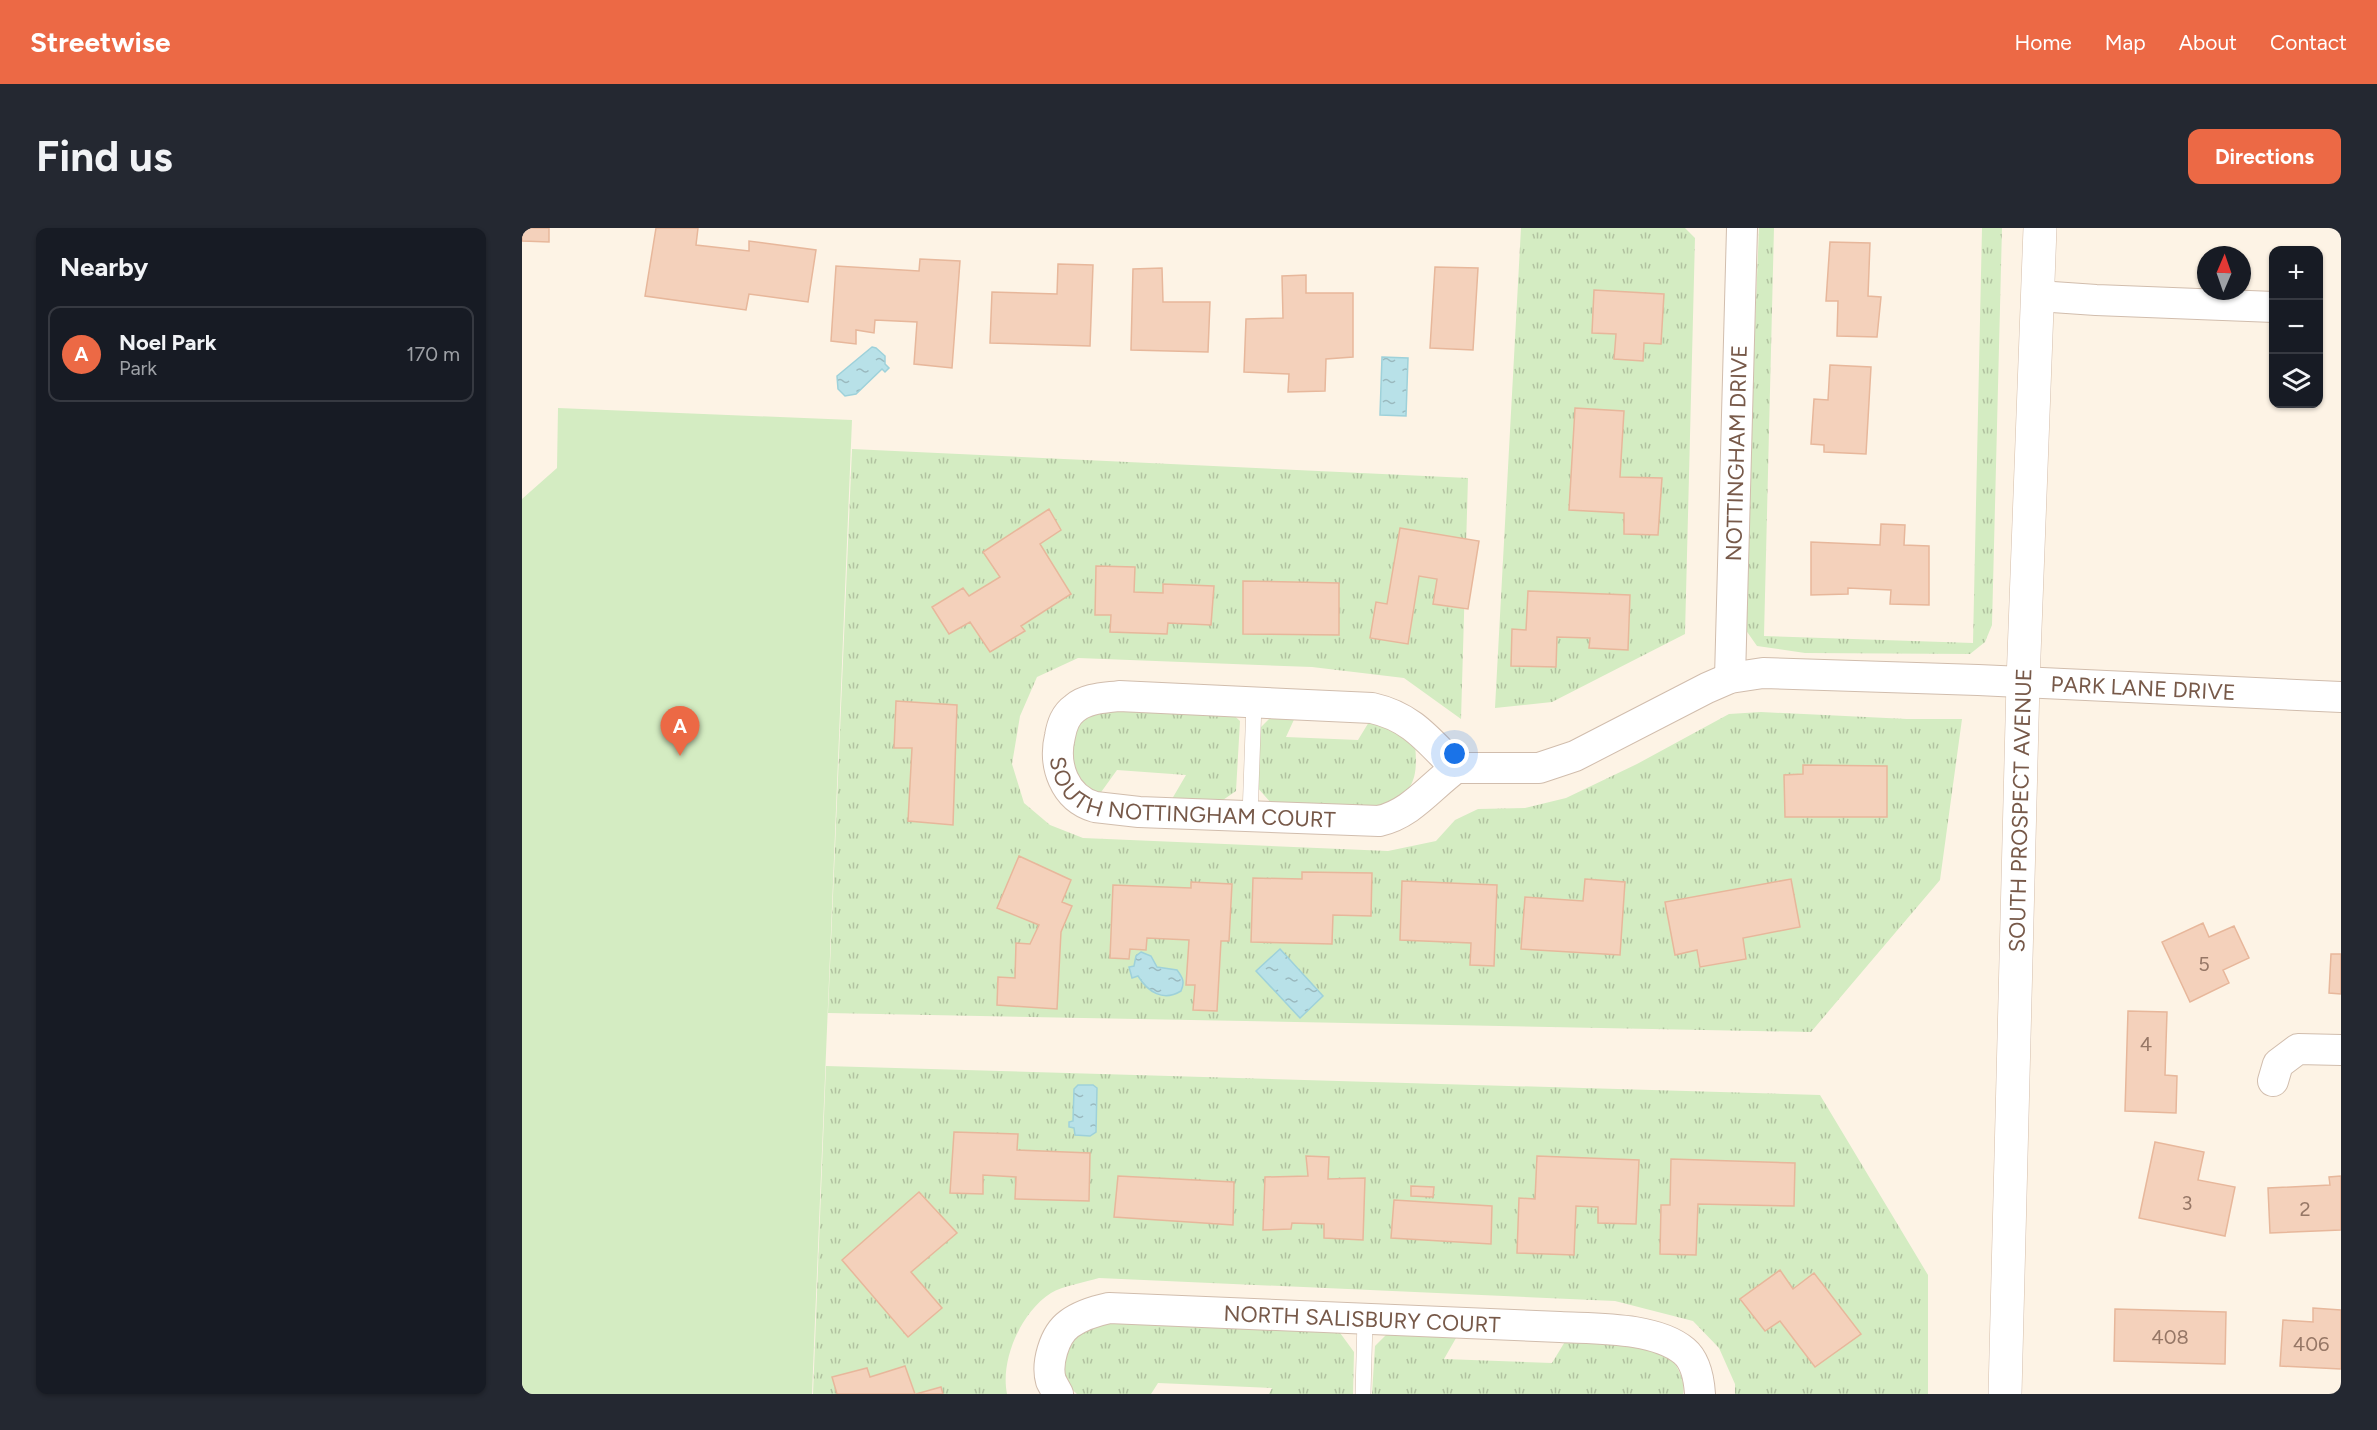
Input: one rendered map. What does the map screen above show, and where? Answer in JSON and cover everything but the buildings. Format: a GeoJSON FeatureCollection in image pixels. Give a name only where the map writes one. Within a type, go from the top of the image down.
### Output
{"type":"FeatureCollection","features":[{"type":"Feature","properties":{"kind":"main road","name":"SOUTH PROSPECT AVENUE"},"geometry":{"type":"LineString","coordinates":[[2005,1394],[2023,682],[2040,228]]}},
{"type":"Feature","properties":{"kind":"street","name":"NOTTINGHAM DRIVE"},"geometry":{"type":"LineString","coordinates":[[1730,678],[1742,228]]}},
{"type":"Feature","properties":{"kind":"street"},"geometry":{"type":"LineString","coordinates":[[2038,296],[2269,307]]}},
{"type":"Feature","properties":{"kind":"street","name":"PARK LANE DRIVE"},"geometry":{"type":"LineString","coordinates":[[1730,678],[1773,673],[2341,697]]}},
{"type":"Feature","properties":{"kind":"street"},"geometry":{"type":"LineString","coordinates":[[1456,768],[1539,768],[1575,756],[1730,678]]}},
{"type":"Feature","properties":{"kind":"street","name":"SOUTH NOTTINGHAM COURT"},"geometry":{"type":"LineString","coordinates":[[1119,696],[1372,708],[1393,713],[1410,723],[1456,768],[1417,803],[1392,818],[1379,821],[1139,812],[1089,806],[1066,785],[1058,767],[1056,751],[1063,722],[1074,708],[1089,700],[1119,696]]}},
{"type":"Feature","properties":{"kind":"street"},"geometry":{"type":"LineString","coordinates":[[2273,1081],[2278,1064],[2298,1049],[2341,1050]]}},
{"type":"Feature","properties":{"kind":"street","name":"NORTH SALISBURY COURT"},"geometry":{"type":"LineString","coordinates":[[1058,1394],[1051,1381],[1050,1361],[1057,1339],[1068,1325],[1089,1313],[1109,1308],[1634,1332],[1665,1340],[1686,1352],[1698,1373],[1700,1394]]}},
{"type":"Feature","properties":{"kind":"lane"},"geometry":{"type":"LineString","coordinates":[[1250,816],[1254,703]]}},
{"type":"Feature","properties":{"kind":"lane"},"geometry":{"type":"LineString","coordinates":[[1363,1394],[1365,1320]]}},
{"type":"Feature","properties":{"kind":"green space"},"geometry":{"type":"Polygon","coordinates":[[[1521,228],[1685,228],[1695,238],[1685,634],[1552,702],[1495,708],[1521,228]]]}},
{"type":"Feature","properties":{"kind":"green space"},"geometry":{"type":"Polygon","coordinates":[[[1759,228],[1774,228],[1764,636],[1973,643],[1982,228],[2002,228],[1992,625],[1985,642],[1970,654],[1805,653],[1757,646],[1743,626],[1759,228]]]}},
{"type":"Feature","properties":{"kind":"green space"},"geometry":{"type":"Polygon","coordinates":[[[558,408],[852,420],[812,1394],[522,1394],[522,499],[557,468],[558,408]]]}},
{"type":"Feature","properties":{"kind":"green space"},"geometry":{"type":"Polygon","coordinates":[[[852,449],[1468,478],[1461,719],[1404,678],[1312,667],[1078,658],[1037,677],[1020,716],[1012,764],[1024,803],[1050,825],[1083,838],[1388,851],[1436,841],[1455,820],[1478,809],[1525,808],[1566,798],[1637,764],[1729,714],[1761,712],[1907,719],[1962,719],[1940,880],[1811,1032],[828,1013],[852,449]]]}},
{"type":"Feature","properties":{"kind":"green space"},"geometry":{"type":"Polygon","coordinates":[[[1226,708],[1240,721],[1236,791],[1220,802],[1172,799],[1186,775],[1117,770],[1099,795],[1075,773],[1071,757],[1072,723],[1083,710],[1226,708]]]}},
{"type":"Feature","properties":{"kind":"green space"},"geometry":{"type":"Polygon","coordinates":[[[1276,712],[1297,713],[1286,737],[1358,740],[1372,717],[1415,744],[1416,766],[1412,783],[1401,796],[1381,807],[1273,805],[1256,786],[1257,731],[1276,712]]]}},
{"type":"Feature","properties":{"kind":"green space"},"geometry":{"type":"Polygon","coordinates":[[[826,1066],[1820,1095],[1928,1275],[1928,1394],[1735,1394],[1735,1384],[1719,1348],[1693,1321],[1615,1301],[1099,1278],[1051,1293],[1030,1312],[1010,1352],[1006,1381],[1007,1394],[813,1394],[826,1066]]]}},
{"type":"Feature","properties":{"kind":"green space"},"geometry":{"type":"Polygon","coordinates":[[[1098,1319],[1335,1326],[1354,1352],[1353,1394],[1269,1394],[1272,1388],[1158,1383],[1151,1394],[1077,1394],[1066,1377],[1063,1355],[1068,1342],[1098,1319]]]}},
{"type":"Feature","properties":{"kind":"green space"},"geometry":{"type":"Polygon","coordinates":[[[1393,1328],[1460,1331],[1444,1359],[1552,1363],[1569,1335],[1668,1353],[1682,1378],[1683,1394],[1372,1394],[1375,1346],[1393,1328]]]}},
{"type":"Feature","properties":{"kind":"water"},"geometry":{"type":"Polygon","coordinates":[[[872,347],[885,356],[885,364],[889,368],[885,372],[882,369],[856,394],[845,396],[838,389],[837,376],[872,347]]]}},
{"type":"Feature","properties":{"kind":"water"},"geometry":{"type":"Polygon","coordinates":[[[1382,357],[1408,358],[1406,416],[1380,415],[1382,357]]]}},
{"type":"Feature","properties":{"kind":"water"},"geometry":{"type":"Polygon","coordinates":[[[1280,949],[1323,996],[1300,1018],[1256,971],[1280,949]]]}},
{"type":"Feature","properties":{"kind":"water"},"geometry":{"type":"Polygon","coordinates":[[[1141,952],[1151,956],[1157,967],[1177,970],[1183,980],[1181,991],[1168,996],[1156,994],[1146,987],[1138,976],[1132,978],[1129,967],[1134,966],[1136,956],[1141,952]]]}},
{"type":"Feature","properties":{"kind":"water"},"geometry":{"type":"Polygon","coordinates":[[[1078,1085],[1093,1085],[1097,1088],[1096,1132],[1090,1136],[1075,1135],[1074,1128],[1069,1127],[1069,1122],[1073,1121],[1074,1089],[1078,1085]]]}},
{"type":"Feature","properties":{"kind":"place","name":"Noel Park"},"geometry":{"type":"Point","coordinates":[680,756]}}]}
